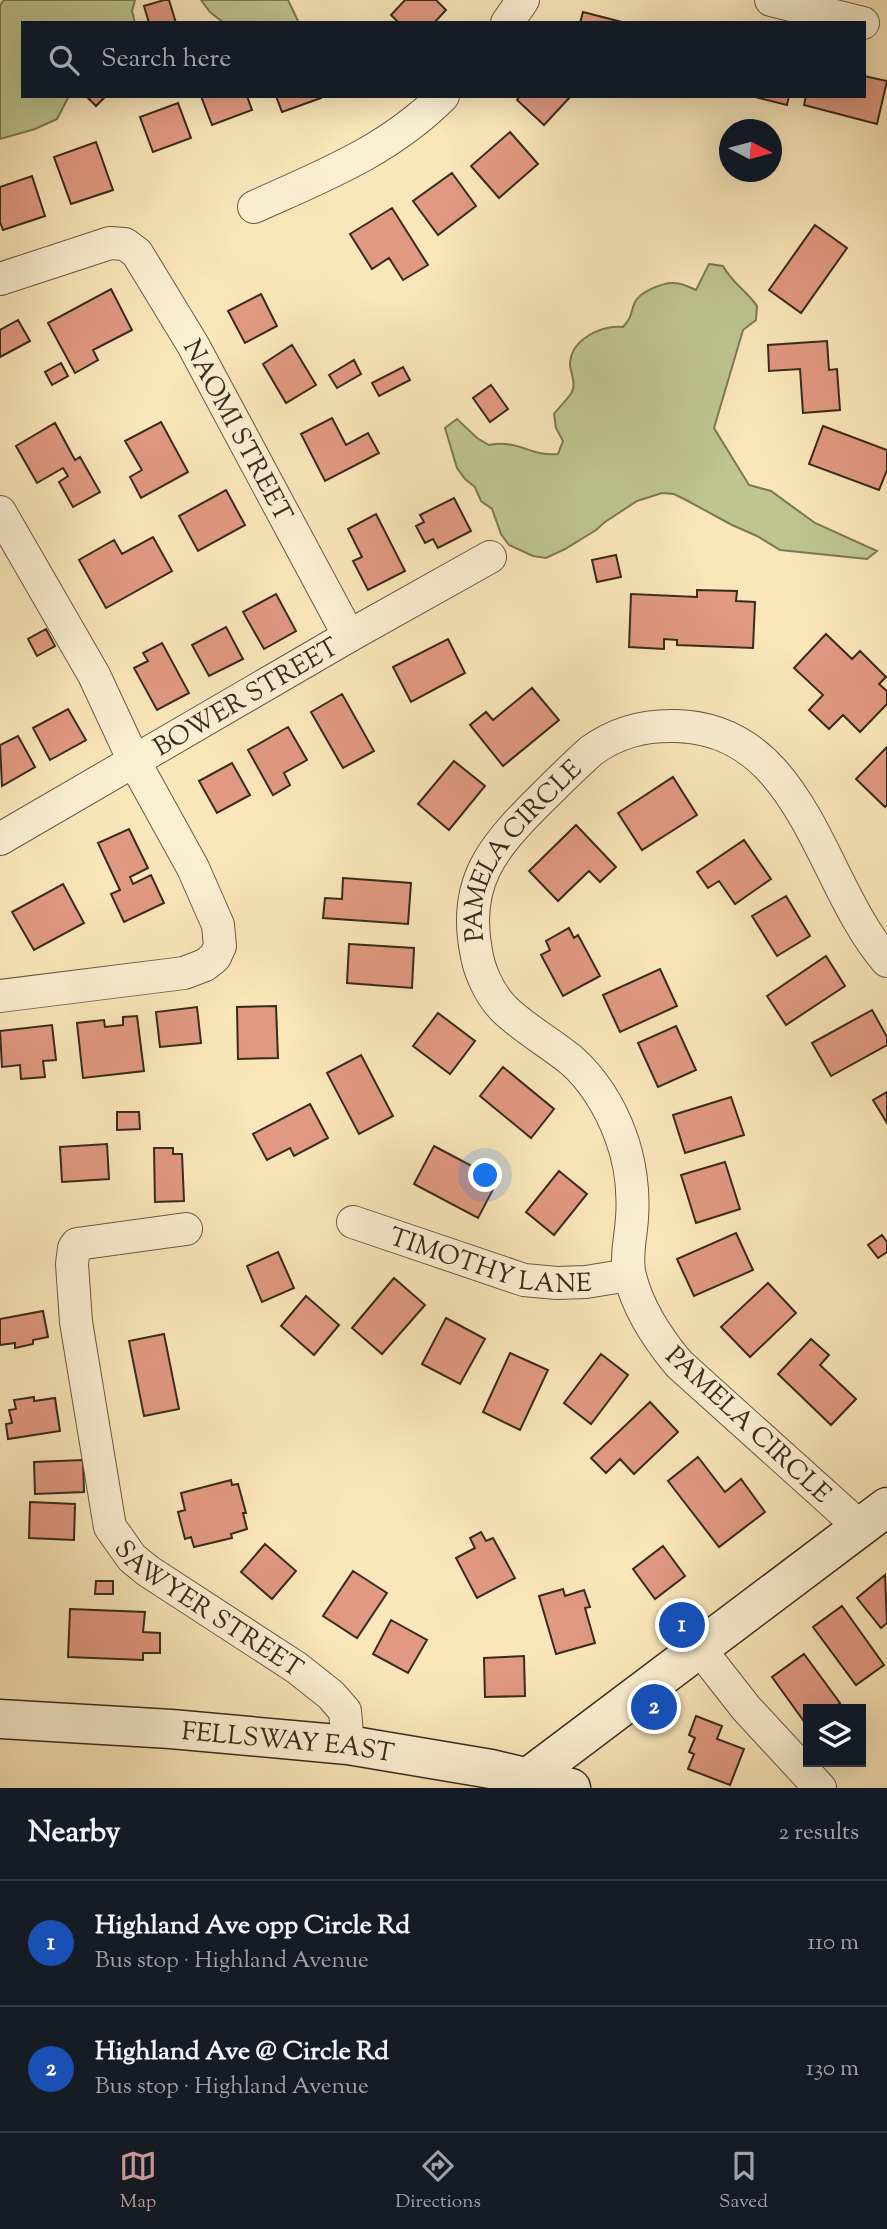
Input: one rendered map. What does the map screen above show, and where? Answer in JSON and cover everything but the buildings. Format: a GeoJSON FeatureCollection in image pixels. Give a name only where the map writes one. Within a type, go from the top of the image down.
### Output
{"type":"FeatureCollection","features":[{"type":"Feature","properties":{"kind":"main road"},"geometry":{"type":"LineString","coordinates":[[521,1783],[874,1517]]}},
{"type":"Feature","properties":{"kind":"main road","name":"FELLSWAY EAST"},"geometry":{"type":"LineString","coordinates":[[0,1719],[158,1728],[348,1745],[491,1769],[521,1783],[571,1788]]}},
{"type":"Feature","properties":{"kind":"street"},"geometry":{"type":"LineString","coordinates":[[508,21],[523,0]]}},
{"type":"Feature","properties":{"kind":"street"},"geometry":{"type":"LineString","coordinates":[[771,0],[856,21]]}},
{"type":"Feature","properties":{"kind":"street"},"geometry":{"type":"LineString","coordinates":[[866,24],[887,29]]}},
{"type":"Feature","properties":{"kind":"street"},"geometry":{"type":"LineString","coordinates":[[254,207],[354,163],[395,136],[441,98]]}},
{"type":"Feature","properties":{"kind":"street","name":"NAOMI STREET"},"geometry":{"type":"LineString","coordinates":[[0,279],[110,243],[120,242],[129,246],[146,263],[349,636]]}},
{"type":"Feature","properties":{"kind":"street"},"geometry":{"type":"LineString","coordinates":[[0,512],[94,675],[134,761],[208,901],[220,932],[218,952],[205,965],[184,973],[0,996]]}},
{"type":"Feature","properties":{"kind":"street","name":"BOWER STREET"},"geometry":{"type":"LineString","coordinates":[[0,838],[490,557]]}},
{"type":"Feature","properties":{"kind":"street","name":"PAMELA CIRCLE"},"geometry":{"type":"LineString","coordinates":[[874,1517],[679,1364],[655,1333],[629,1275],[633,1202],[621,1136],[608,1107],[592,1083],[573,1062],[503,1008],[487,984],[477,956],[472,921],[476,892],[485,865],[499,842],[580,761],[602,743],[632,730],[649,726],[685,726],[712,732],[754,752],[778,776],[864,927],[887,961]]}},
{"type":"Feature","properties":{"kind":"street","name":"TIMOTHY LANE"},"geometry":{"type":"LineString","coordinates":[[353,1222],[524,1280],[586,1282],[629,1275]]}},
{"type":"Feature","properties":{"kind":"street","name":"SAWYER STREET"},"geometry":{"type":"LineString","coordinates":[[186,1229],[77,1244],[74,1248],[72,1258],[76,1322],[110,1527],[132,1558],[148,1571],[297,1668],[331,1695],[345,1711],[348,1745]]}},
{"type":"Feature","properties":{"kind":"street"},"geometry":{"type":"LineString","coordinates":[[699,1648],[746,1708],[820,1788]]}},
{"type":"Feature","properties":{"kind":"green space"},"geometry":{"type":"Polygon","coordinates":[[[4,0],[135,0],[132,11],[134,21],[21,21],[21,98],[68,98],[57,119],[35,129],[0,139],[0,5],[4,0]]]}},
{"type":"Feature","properties":{"kind":"green space"},"geometry":{"type":"Polygon","coordinates":[[[201,0],[288,0],[298,21],[221,21],[201,0]]]}},
{"type":"Feature","properties":{"kind":"green space"},"geometry":{"type":"Polygon","coordinates":[[[709,264],[723,266],[757,306],[756,320],[743,330],[714,428],[749,485],[771,491],[815,523],[877,551],[867,559],[780,550],[674,494],[662,493],[637,501],[596,530],[546,558],[533,556],[509,545],[501,534],[492,509],[481,501],[475,487],[457,468],[445,428],[457,419],[477,438],[489,445],[509,444],[540,453],[558,454],[563,441],[556,428],[554,414],[573,389],[570,365],[575,348],[597,331],[623,327],[635,302],[652,288],[674,283],[696,290],[709,264]]]}},
{"type":"Feature","properties":{"kind":"place","name":"Highland Ave opp Circle Rd"},"geometry":{"type":"Point","coordinates":[682,1625]}},
{"type":"Feature","properties":{"kind":"place","name":"Highland Ave @ Circle Rd"},"geometry":{"type":"Point","coordinates":[654,1707]}}]}
